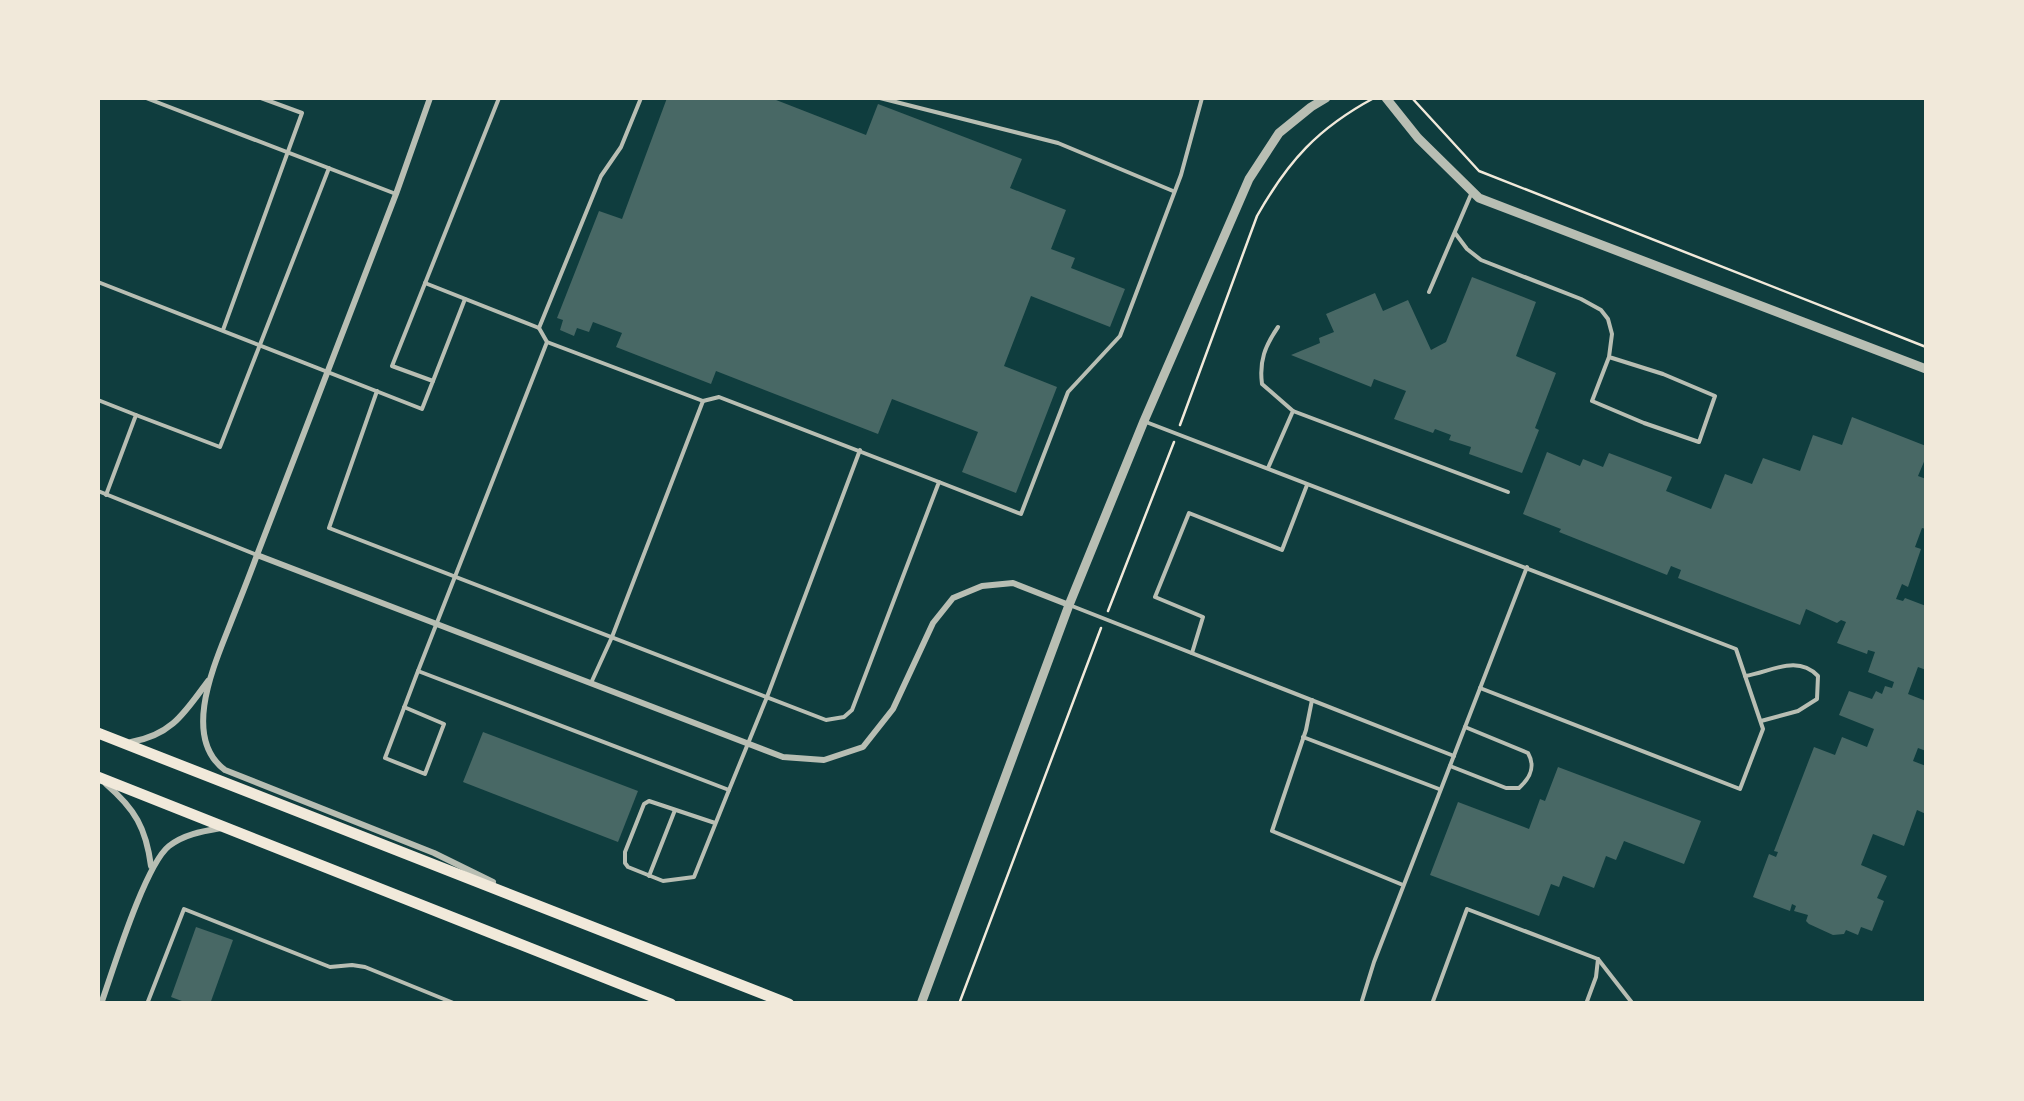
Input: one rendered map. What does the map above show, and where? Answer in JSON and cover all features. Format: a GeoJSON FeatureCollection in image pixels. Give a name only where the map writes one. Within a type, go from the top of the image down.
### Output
{"type":"FeatureCollection","features":[{"type":"Feature","properties":{"kind":"highway"},"geometry":{"type":"LineString","coordinates":[[98,733],[788,1004]]}},
{"type":"Feature","properties":{"kind":"highway"},"geometry":{"type":"LineString","coordinates":[[98,777],[671,1004]]}},
{"type":"Feature","properties":{"kind":"street"},"geometry":{"type":"LineString","coordinates":[[430,98],[208,680],[203,727],[212,755],[225,770],[434,853],[539,905]]}},
{"type":"Feature","properties":{"kind":"street"},"geometry":{"type":"LineString","coordinates":[[921,1004],[1069,605],[1249,180],[1280,133],[1326,98]]}},
{"type":"Feature","properties":{"kind":"street"},"geometry":{"type":"LineString","coordinates":[[1386,98],[1418,138],[1479,198],[1926,369]]}},
{"type":"Feature","properties":{"kind":"street"},"geometry":{"type":"LineString","coordinates":[[257,555],[747,744],[783,757],[824,760],[863,747],[894,709],[933,622],[953,598],[982,586],[1013,584],[1069,605]]}},
{"type":"Feature","properties":{"kind":"street"},"geometry":{"type":"LineString","coordinates":[[125,743],[150,739],[172,725],[208,680]]}},
{"type":"Feature","properties":{"kind":"street"},"geometry":{"type":"LineString","coordinates":[[98,777],[136,816],[149,847],[152,868]]}},
{"type":"Feature","properties":{"kind":"street"},"geometry":{"type":"LineString","coordinates":[[101,1004],[152,868],[168,846],[198,832],[226,827]]}},
{"type":"Feature","properties":{"kind":"lane"},"geometry":{"type":"LineString","coordinates":[[146,98],[396,194]]}},
{"type":"Feature","properties":{"kind":"lane"},"geometry":{"type":"LineString","coordinates":[[223,330],[302,113],[261,98]]}},
{"type":"Feature","properties":{"kind":"lane"},"geometry":{"type":"LineString","coordinates":[[433,382],[392,366],[500,98]]}},
{"type":"Feature","properties":{"kind":"lane"},"geometry":{"type":"LineString","coordinates":[[539,328],[601,176],[621,146],[641,98]]}},
{"type":"Feature","properties":{"kind":"lane"},"geometry":{"type":"LineString","coordinates":[[880,98],[1058,143],[1173,192]]}},
{"type":"Feature","properties":{"kind":"lane"},"geometry":{"type":"LineString","coordinates":[[425,283],[539,328],[547,342],[702,402],[719,397],[1022,514],[1068,392],[1120,336],[1181,175],[1202,98]]}},
{"type":"Feature","properties":{"kind":"lane"},"geometry":{"type":"LineString","coordinates":[[98,400],[220,447],[329,168]]}},
{"type":"Feature","properties":{"kind":"lane"},"geometry":{"type":"LineString","coordinates":[[1429,292],[1472,192]]}},
{"type":"Feature","properties":{"kind":"lane"},"geometry":{"type":"LineString","coordinates":[[1455,233],[1480,260],[1601,310],[1612,334],[1609,357],[1592,401],[1699,442],[1716,396],[1609,357]]}},
{"type":"Feature","properties":{"kind":"lane"},"geometry":{"type":"LineString","coordinates":[[98,282],[422,409],[465,299]]}},
{"type":"Feature","properties":{"kind":"lane"},"geometry":{"type":"LineString","coordinates":[[1278,328],[1263,354],[1262,384],[1293,411],[1508,492]]}},
{"type":"Feature","properties":{"kind":"lane"},"geometry":{"type":"LineString","coordinates":[[404,706],[444,724],[425,774],[385,758],[404,706],[547,342]]}},
{"type":"Feature","properties":{"kind":"lane"},"geometry":{"type":"LineString","coordinates":[[377,391],[328,528],[826,720],[844,717],[852,710],[939,482]]}},
{"type":"Feature","properties":{"kind":"lane"},"geometry":{"type":"LineString","coordinates":[[591,683],[702,402]]}},
{"type":"Feature","properties":{"kind":"lane"},"geometry":{"type":"LineString","coordinates":[[1268,468],[1293,411]]}},
{"type":"Feature","properties":{"kind":"lane"},"geometry":{"type":"LineString","coordinates":[[106,495],[136,415]]}},
{"type":"Feature","properties":{"kind":"lane"},"geometry":{"type":"LineString","coordinates":[[1144,422],[1736,649],[1763,728],[1740,789],[1480,688]]}},
{"type":"Feature","properties":{"kind":"lane"},"geometry":{"type":"LineString","coordinates":[[715,823],[655,802],[644,804],[623,858],[625,863],[663,881],[694,877],[767,697],[860,450]]}},
{"type":"Feature","properties":{"kind":"lane"},"geometry":{"type":"LineString","coordinates":[[1192,653],[1204,617],[1155,597],[1189,512],[1282,550],[1307,484]]}},
{"type":"Feature","properties":{"kind":"lane"},"geometry":{"type":"LineString","coordinates":[[98,491],[257,555]]}},
{"type":"Feature","properties":{"kind":"lane"},"geometry":{"type":"LineString","coordinates":[[1361,1004],[1527,567]]}},
{"type":"Feature","properties":{"kind":"lane"},"geometry":{"type":"LineString","coordinates":[[1069,605],[1454,756]]}},
{"type":"Feature","properties":{"kind":"lane"},"geometry":{"type":"LineString","coordinates":[[1746,676],[1796,664],[1810,667],[1818,676],[1817,699],[1798,711],[1761,721]]}},
{"type":"Feature","properties":{"kind":"lane"},"geometry":{"type":"LineString","coordinates":[[418,671],[729,790]]}},
{"type":"Feature","properties":{"kind":"lane"},"geometry":{"type":"LineString","coordinates":[[1312,700],[1304,737],[1272,830],[1404,884]]}},
{"type":"Feature","properties":{"kind":"lane"},"geometry":{"type":"LineString","coordinates":[[1450,766],[1506,788],[1520,788],[1532,770],[1528,753],[1465,727]]}},
{"type":"Feature","properties":{"kind":"lane"},"geometry":{"type":"LineString","coordinates":[[1304,737],[1440,790]]}},
{"type":"Feature","properties":{"kind":"lane"},"geometry":{"type":"LineString","coordinates":[[650,876],[676,809]]}},
{"type":"Feature","properties":{"kind":"lane"},"geometry":{"type":"LineString","coordinates":[[147,1004],[184,909],[330,967],[358,965],[456,1004]]}},
{"type":"Feature","properties":{"kind":"lane"},"geometry":{"type":"LineString","coordinates":[[1432,1004],[1467,910],[1598,958],[1633,1004]]}},
{"type":"Feature","properties":{"kind":"lane"},"geometry":{"type":"LineString","coordinates":[[1586,1004],[1598,958]]}},
{"type":"Feature","properties":{"kind":"path"},"geometry":{"type":"LineString","coordinates":[[960,1004],[1257,216],[1290,164],[1313,140],[1343,115],[1376,98]]}},
{"type":"Feature","properties":{"kind":"path"},"geometry":{"type":"LineString","coordinates":[[1412,98],[1478,171],[1926,347]]}},
{"type":"Feature","properties":{"kind":"building"},"geometry":{"type":"Polygon","coordinates":[[[667,98],[771,98],[866,135],[878,104],[1022,159],[1010,188],[1066,210],[1051,249],[1075,258],[1071,268],[1125,289],[1110,327],[1031,296],[1004,366],[1057,387],[1016,493],[962,472],[978,432],[892,399],[878,434],[716,371],[711,384],[616,347],[622,333],[593,322],[589,332],[577,328],[574,336],[560,330],[563,320],[557,318],[599,211],[622,219],[667,98]]]}},
{"type":"Feature","properties":{"kind":"building"},"geometry":{"type":"Polygon","coordinates":[[[1472,277],[1536,302],[1516,356],[1556,373],[1522,473],[1469,454],[1471,447],[1449,440],[1451,435],[1394,419],[1406,391],[1374,379],[1371,387],[1291,355],[1320,343],[1319,338],[1334,332],[1326,314],[1375,293],[1383,311],[1408,300],[1431,350],[1446,342],[1472,277]]]}},
{"type":"Feature","properties":{"kind":"building"},"geometry":{"type":"Polygon","coordinates":[[[1852,417],[1926,446],[1918,476],[1926,479],[1926,529],[1922,528],[1915,547],[1921,549],[1908,587],[1902,584],[1896,599],[1905,598],[1926,606],[1926,670],[1918,667],[1908,694],[1926,701],[1926,751],[1918,748],[1913,761],[1926,766],[1926,814],[1917,810],[1904,846],[1873,834],[1861,865],[1887,876],[1877,898],[1884,901],[1872,931],[1861,927],[1858,935],[1846,930],[1844,934],[1833,935],[1809,924],[1808,915],[1794,911],[1796,906],[1792,904],[1790,911],[1753,897],[1769,854],[1776,857],[1778,852],[1774,851],[1814,747],[1835,755],[1842,737],[1867,747],[1874,729],[1839,715],[1849,691],[1872,699],[1876,691],[1882,694],[1885,686],[1892,688],[1894,682],[1868,672],[1875,652],[1868,650],[1867,654],[1837,643],[1846,622],[1841,620],[1837,623],[1806,609],[1800,625],[1678,578],[1681,570],[1671,566],[1667,575],[1523,514],[1547,452],[1580,466],[1583,459],[1603,467],[1609,453],[1672,477],[1666,491],[1711,509],[1725,474],[1752,484],[1763,458],[1800,471],[1813,435],[1842,445],[1852,417]]]}},
{"type":"Feature","properties":{"kind":"building"},"geometry":{"type":"Polygon","coordinates":[[[483,732],[638,791],[618,842],[463,782],[483,732]]]}},
{"type":"Feature","properties":{"kind":"building"},"geometry":{"type":"Polygon","coordinates":[[[1558,767],[1701,821],[1684,864],[1624,841],[1616,860],[1606,856],[1594,888],[1563,876],[1559,887],[1551,884],[1539,916],[1430,875],[1458,802],[1529,829],[1558,767]]]}},
{"type":"Feature","properties":{"kind":"building"},"geometry":{"type":"Polygon","coordinates":[[[196,927],[233,940],[210,1004],[190,1004],[171,997],[196,927]]]}}]}
